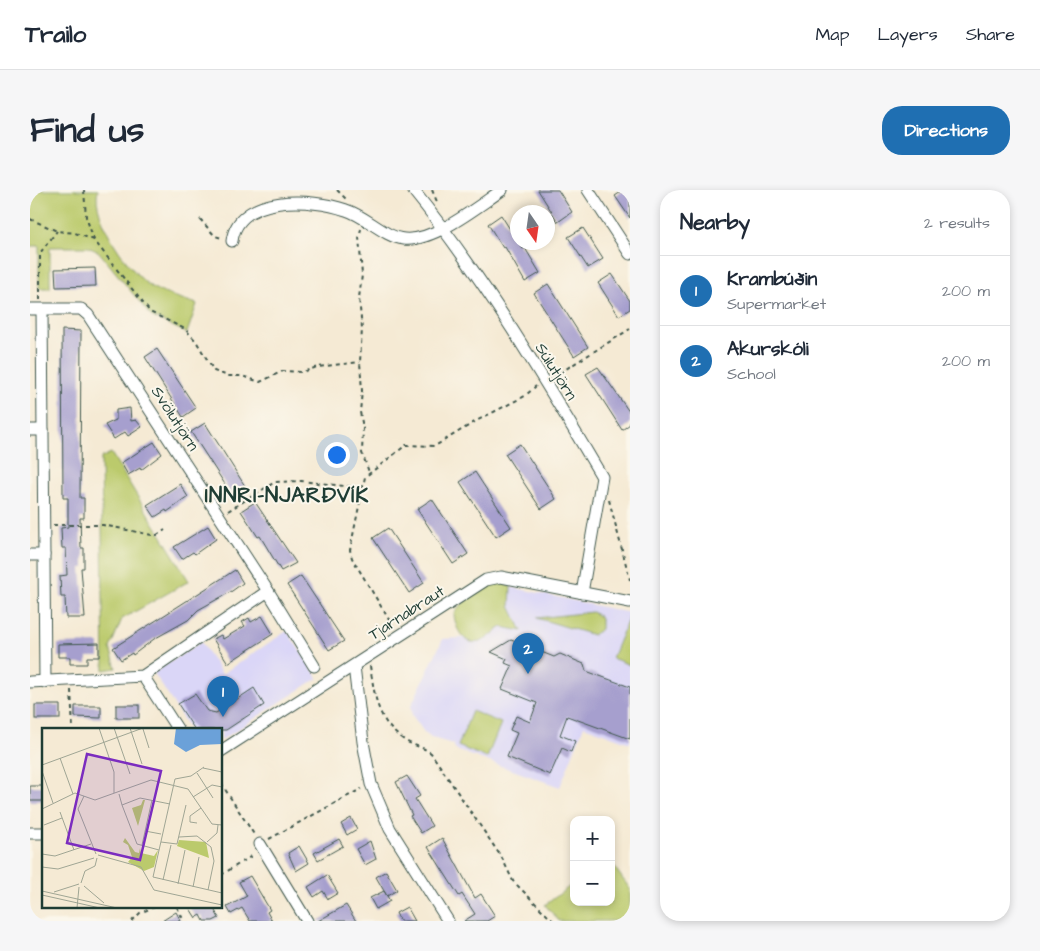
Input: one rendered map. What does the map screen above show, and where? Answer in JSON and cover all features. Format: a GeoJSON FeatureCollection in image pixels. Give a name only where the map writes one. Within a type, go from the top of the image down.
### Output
{"type":"FeatureCollection","features":[{"type":"Feature","properties":{"kind":"street","name":"Súlutjörn"},"geometry":{"type":"LineString","coordinates":[[414,190],[444,228],[546,382],[602,477],[582,592]]}},
{"type":"Feature","properties":{"kind":"street"},"geometry":{"type":"LineString","coordinates":[[232,241],[234,230],[247,213],[261,206],[285,204],[328,206],[346,210],[403,239],[420,238],[444,228],[502,190]]}},
{"type":"Feature","properties":{"kind":"street"},"geometry":{"type":"LineString","coordinates":[[588,190],[630,254]]}},
{"type":"Feature","properties":{"kind":"street","name":"Svölutjörn"},"geometry":{"type":"LineString","coordinates":[[37,310],[81,309],[88,315],[268,590],[314,666]]}},
{"type":"Feature","properties":{"kind":"street"},"geometry":{"type":"LineString","coordinates":[[37,310],[43,430],[45,682]]}},
{"type":"Feature","properties":{"kind":"street"},"geometry":{"type":"LineString","coordinates":[[30,430],[43,430]]}},
{"type":"Feature","properties":{"kind":"street"},"geometry":{"type":"LineString","coordinates":[[30,555],[44,555]]}},
{"type":"Feature","properties":{"kind":"street","name":"Tjarnabraut"},"geometry":{"type":"LineString","coordinates":[[222,750],[474,586],[494,578],[501,577],[630,602]]}},
{"type":"Feature","properties":{"kind":"street"},"geometry":{"type":"LineString","coordinates":[[30,682],[143,676],[268,590]]}},
{"type":"Feature","properties":{"kind":"street"},"geometry":{"type":"LineString","coordinates":[[354,666],[363,742],[371,784],[390,829],[448,921]]}},
{"type":"Feature","properties":{"kind":"street"},"geometry":{"type":"LineString","coordinates":[[143,676],[177,728]]}},
{"type":"Feature","properties":{"kind":"street"},"geometry":{"type":"LineString","coordinates":[[260,844],[307,921]]}},
{"type":"Feature","properties":{"kind":"path"},"geometry":{"type":"LineString","coordinates":[[84,190],[86,217],[94,240],[150,312],[185,329],[196,341],[214,371],[219,374],[242,376],[260,382],[283,370],[303,372],[317,367],[360,362]]}},
{"type":"Feature","properties":{"kind":"path"},"geometry":{"type":"LineString","coordinates":[[337,190],[352,204]]}},
{"type":"Feature","properties":{"kind":"path"},"geometry":{"type":"LineString","coordinates":[[364,218],[358,237],[362,266],[359,298],[362,329],[360,412],[363,428],[362,453],[369,472]]}},
{"type":"Feature","properties":{"kind":"path"},"geometry":{"type":"LineString","coordinates":[[30,219],[57,231],[75,233],[94,240]]}},
{"type":"Feature","properties":{"kind":"path"},"geometry":{"type":"LineString","coordinates":[[200,219],[215,236],[232,241]]}},
{"type":"Feature","properties":{"kind":"path"},"geometry":{"type":"LineString","coordinates":[[37,310],[40,253],[57,231]]}},
{"type":"Feature","properties":{"kind":"path"},"geometry":{"type":"LineString","coordinates":[[399,636],[352,558],[350,543],[364,477],[389,460],[406,445],[436,446],[478,420],[525,396],[630,329]]}},
{"type":"Feature","properties":{"kind":"path"},"geometry":{"type":"LineString","coordinates":[[220,516],[275,482],[301,482],[362,488]]}},
{"type":"Feature","properties":{"kind":"path"},"geometry":{"type":"LineString","coordinates":[[608,496],[630,580]]}},
{"type":"Feature","properties":{"kind":"path"},"geometry":{"type":"LineString","coordinates":[[44,525],[104,524],[152,535],[165,530]]}},
{"type":"Feature","properties":{"kind":"path"},"geometry":{"type":"LineString","coordinates":[[368,656],[378,709],[383,718],[404,740],[424,747],[431,753],[502,858],[513,881],[553,921]]}},
{"type":"Feature","properties":{"kind":"path"},"geometry":{"type":"LineString","coordinates":[[71,680],[73,728]]}},
{"type":"Feature","properties":{"kind":"path"},"geometry":{"type":"LineString","coordinates":[[222,784],[260,844]]}},
{"type":"Feature","properties":{"kind":"path"},"geometry":{"type":"LineString","coordinates":[[222,874],[256,853],[260,844],[371,784]]}},
{"type":"Feature","properties":{"kind":"path"},"geometry":{"type":"LineString","coordinates":[[132,921],[140,913],[152,908]]}},
{"type":"Feature","properties":{"kind":"path"},"geometry":{"type":"LineString","coordinates":[[178,908],[184,921]]}},
{"type":"Feature","properties":{"kind":"shaded area"},"geometry":{"type":"Polygon","coordinates":[[[511,587],[630,613],[630,743],[584,726],[560,787],[456,750],[453,744],[432,738],[424,732],[412,715],[411,706],[443,639],[464,638],[480,642],[502,627],[521,630],[510,606],[511,587]]]}},
{"type":"Feature","properties":{"kind":"shaded area"},"geometry":{"type":"Polygon","coordinates":[[[287,631],[318,678],[222,739],[222,728],[189,728],[154,673],[201,642],[222,674],[287,631]]]}},
{"type":"Feature","properties":{"kind":"green space"},"geometry":{"type":"Polygon","coordinates":[[[30,190],[98,190],[97,201],[106,229],[114,244],[134,271],[153,288],[197,304],[187,333],[151,316],[99,252],[88,247],[50,247],[50,288],[39,288],[39,246],[30,246],[30,190]]]}},
{"type":"Feature","properties":{"kind":"green space"},"geometry":{"type":"Polygon","coordinates":[[[111,453],[189,581],[122,619],[110,648],[116,668],[104,670],[101,458],[111,453]]]}},
{"type":"Feature","properties":{"kind":"green space"},"geometry":{"type":"Polygon","coordinates":[[[495,583],[504,583],[511,587],[510,606],[522,631],[502,627],[485,640],[470,642],[459,631],[454,614],[472,595],[495,583]]]}},
{"type":"Feature","properties":{"kind":"green space"},"geometry":{"type":"Polygon","coordinates":[[[592,612],[601,619],[601,629],[593,635],[537,618],[592,612]]]}},
{"type":"Feature","properties":{"kind":"green space"},"geometry":{"type":"Polygon","coordinates":[[[630,617],[630,665],[612,658],[630,617]]]}},
{"type":"Feature","properties":{"kind":"green space"},"geometry":{"type":"Polygon","coordinates":[[[472,711],[501,723],[487,758],[458,746],[472,711]]]}},
{"type":"Feature","properties":{"kind":"green space"},"geometry":{"type":"Polygon","coordinates":[[[615,868],[630,889],[630,921],[559,921],[545,905],[570,886],[570,906],[615,906],[615,868]]]}},
{"type":"Feature","properties":{"kind":"building"},"geometry":{"type":"Polygon","coordinates":[[[538,190],[558,190],[572,212],[558,222],[555,217],[555,205],[547,205],[538,190]]]}},
{"type":"Feature","properties":{"kind":"building"},"geometry":{"type":"Polygon","coordinates":[[[624,190],[630,190],[630,218],[615,196],[624,190]]]}},
{"type":"Feature","properties":{"kind":"building"},"geometry":{"type":"Polygon","coordinates":[[[501,215],[510,229],[510,250],[526,250],[540,273],[525,282],[505,247],[503,248],[488,224],[501,215]]]}},
{"type":"Feature","properties":{"kind":"building"},"geometry":{"type":"Polygon","coordinates":[[[583,228],[603,259],[588,268],[568,237],[583,228]]]}},
{"type":"Feature","properties":{"kind":"building"},"geometry":{"type":"Polygon","coordinates":[[[95,268],[96,286],[56,287],[55,269],[95,268]]]}},
{"type":"Feature","properties":{"kind":"building"},"geometry":{"type":"Polygon","coordinates":[[[612,274],[630,301],[630,309],[619,316],[598,283],[612,274]]]}},
{"type":"Feature","properties":{"kind":"building"},"geometry":{"type":"Polygon","coordinates":[[[548,284],[588,347],[574,356],[534,293],[548,284]]]}},
{"type":"Feature","properties":{"kind":"building"},"geometry":{"type":"Polygon","coordinates":[[[62,330],[81,331],[80,498],[84,498],[84,518],[80,518],[81,548],[84,548],[84,568],[81,568],[85,618],[66,618],[65,597],[61,597],[60,576],[67,575],[66,548],[62,548],[61,528],[68,527],[68,498],[63,498],[62,330]]]}},
{"type":"Feature","properties":{"kind":"building"},"geometry":{"type":"Polygon","coordinates":[[[157,349],[196,408],[183,417],[145,357],[157,349]]]}},
{"type":"Feature","properties":{"kind":"building"},"geometry":{"type":"Polygon","coordinates":[[[598,367],[630,413],[630,424],[622,430],[586,374],[598,367]]]}},
{"type":"Feature","properties":{"kind":"building"},"geometry":{"type":"Polygon","coordinates":[[[130,408],[131,421],[136,420],[142,427],[128,436],[125,432],[114,439],[105,425],[116,420],[116,410],[130,408]]]}},
{"type":"Feature","properties":{"kind":"building"},"geometry":{"type":"Polygon","coordinates":[[[205,423],[245,486],[232,495],[191,432],[205,423]]]}},
{"type":"Feature","properties":{"kind":"building"},"geometry":{"type":"Polygon","coordinates":[[[154,442],[162,454],[141,470],[140,468],[128,475],[121,463],[154,442]]]}},
{"type":"Feature","properties":{"kind":"building"},"geometry":{"type":"Polygon","coordinates":[[[520,444],[556,499],[541,509],[505,454],[520,444]]]}},
{"type":"Feature","properties":{"kind":"building"},"geometry":{"type":"Polygon","coordinates":[[[475,472],[511,527],[496,537],[460,482],[475,472]]]}},
{"type":"Feature","properties":{"kind":"building"},"geometry":{"type":"Polygon","coordinates":[[[180,484],[188,497],[167,512],[166,510],[155,517],[147,505],[180,484]]]}},
{"type":"Feature","properties":{"kind":"building"},"geometry":{"type":"Polygon","coordinates":[[[432,499],[468,554],[453,564],[417,509],[432,499]]]}},
{"type":"Feature","properties":{"kind":"building"},"geometry":{"type":"Polygon","coordinates":[[[255,502],[296,563],[281,571],[260,536],[258,537],[241,511],[255,502]]]}},
{"type":"Feature","properties":{"kind":"building"},"geometry":{"type":"Polygon","coordinates":[[[208,526],[216,539],[195,554],[193,552],[182,559],[174,547],[208,526]]]}},
{"type":"Feature","properties":{"kind":"building"},"geometry":{"type":"Polygon","coordinates":[[[388,528],[424,583],[409,593],[373,538],[388,528]]]}},
{"type":"Feature","properties":{"kind":"building"},"geometry":{"type":"Polygon","coordinates":[[[235,570],[243,583],[198,610],[188,620],[154,639],[133,655],[132,653],[121,660],[113,648],[235,570]]]}},
{"type":"Feature","properties":{"kind":"building"},"geometry":{"type":"Polygon","coordinates":[[[301,576],[344,641],[329,650],[287,585],[301,576]]]}},
{"type":"Feature","properties":{"kind":"building"},"geometry":{"type":"Polygon","coordinates":[[[262,616],[273,634],[228,663],[213,639],[221,635],[223,639],[245,626],[242,622],[249,618],[251,622],[262,616]]]}},
{"type":"Feature","properties":{"kind":"building"},"geometry":{"type":"Polygon","coordinates":[[[511,640],[554,657],[560,654],[584,664],[586,671],[630,687],[630,739],[567,716],[560,735],[575,741],[571,752],[562,748],[550,775],[507,757],[517,733],[510,730],[516,716],[530,722],[537,703],[502,689],[512,666],[505,663],[507,659],[491,652],[511,640]]]}},
{"type":"Feature","properties":{"kind":"building"},"geometry":{"type":"Polygon","coordinates":[[[99,643],[99,657],[87,657],[87,664],[70,664],[70,657],[58,657],[58,644],[99,643]]]}},
{"type":"Feature","properties":{"kind":"building"},"geometry":{"type":"Polygon","coordinates":[[[254,688],[264,705],[226,730],[222,730],[222,728],[194,728],[178,704],[195,694],[207,711],[216,713],[254,688]]]}},
{"type":"Feature","properties":{"kind":"building"},"geometry":{"type":"Polygon","coordinates":[[[35,705],[60,705],[60,719],[35,719],[35,705]]]}},
{"type":"Feature","properties":{"kind":"building"},"geometry":{"type":"Polygon","coordinates":[[[116,705],[139,705],[139,718],[116,718],[116,705]]]}},
{"type":"Feature","properties":{"kind":"building"},"geometry":{"type":"Polygon","coordinates":[[[75,706],[101,706],[101,718],[75,717],[75,706]]]}},
{"type":"Feature","properties":{"kind":"building"},"geometry":{"type":"Polygon","coordinates":[[[407,776],[420,796],[415,799],[432,826],[421,833],[410,816],[412,815],[396,782],[407,776]]]}},
{"type":"Feature","properties":{"kind":"building"},"geometry":{"type":"Polygon","coordinates":[[[30,786],[42,786],[42,801],[30,801],[30,786]]]}},
{"type":"Feature","properties":{"kind":"building"},"geometry":{"type":"Polygon","coordinates":[[[351,818],[357,829],[347,835],[341,824],[351,818]]]}},
{"type":"Feature","properties":{"kind":"building"},"geometry":{"type":"Polygon","coordinates":[[[442,838],[475,898],[481,894],[495,916],[487,921],[464,921],[475,914],[462,894],[459,896],[428,847],[442,838]]]}},
{"type":"Feature","properties":{"kind":"building"},"geometry":{"type":"Polygon","coordinates":[[[339,839],[343,846],[318,860],[314,853],[339,839]]]}},
{"type":"Feature","properties":{"kind":"building"},"geometry":{"type":"Polygon","coordinates":[[[370,841],[376,859],[365,865],[356,849],[370,841]]]}},
{"type":"Feature","properties":{"kind":"building"},"geometry":{"type":"Polygon","coordinates":[[[299,846],[309,863],[296,871],[288,853],[299,846]]]}},
{"type":"Feature","properties":{"kind":"building"},"geometry":{"type":"Polygon","coordinates":[[[386,871],[397,890],[387,896],[376,877],[386,871]]]}},
{"type":"Feature","properties":{"kind":"building"},"geometry":{"type":"Polygon","coordinates":[[[327,875],[338,893],[328,899],[323,891],[314,897],[308,887],[327,875]]]}},
{"type":"Feature","properties":{"kind":"building"},"geometry":{"type":"Polygon","coordinates":[[[250,876],[270,910],[267,912],[272,921],[250,921],[242,908],[231,914],[227,907],[247,896],[239,882],[250,876]]]}},
{"type":"Feature","properties":{"kind":"building"},"geometry":{"type":"Polygon","coordinates":[[[384,891],[390,901],[376,909],[370,898],[384,891]]]}},
{"type":"Feature","properties":{"kind":"building"},"geometry":{"type":"Polygon","coordinates":[[[346,905],[356,921],[318,921],[346,905]]]}},
{"type":"Feature","properties":{"kind":"building"},"geometry":{"type":"Polygon","coordinates":[[[407,907],[415,921],[400,921],[396,913],[407,907]]]}},
{"type":"Feature","properties":{"kind":"building"},"geometry":{"type":"Polygon","coordinates":[[[190,908],[215,908],[219,918],[213,921],[204,921],[201,915],[196,918],[190,908]]]}},
{"type":"Feature","properties":{"kind":"building"},"geometry":{"type":"Polygon","coordinates":[[[176,912],[181,921],[162,921],[176,912]]]}},
{"type":"Feature","properties":{"kind":"place","name":"Akurskóli"},"geometry":{"type":"Point","coordinates":[528,674]}},
{"type":"Feature","properties":{"kind":"place","name":"Krambúðin"},"geometry":{"type":"Point","coordinates":[223,717]}},
{"type":"Feature","properties":{"kind":"district","name":"INNRI-NJARÐVÍK"},"geometry":{"type":"Point","coordinates":[287,495]}}]}
